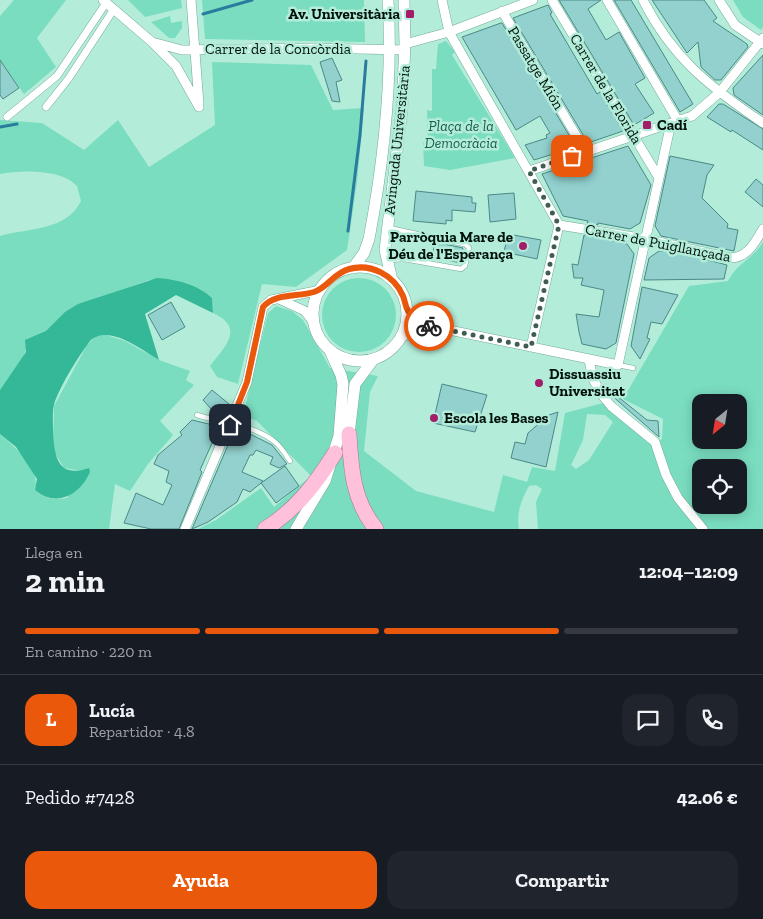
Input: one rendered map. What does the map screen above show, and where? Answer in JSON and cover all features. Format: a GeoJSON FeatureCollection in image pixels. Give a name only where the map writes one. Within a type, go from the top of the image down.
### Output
{"type":"FeatureCollection","features":[{"type":"Feature","properties":{"kind":"highway"},"geometry":{"type":"LineString","coordinates":[[349,434],[352,477],[357,497],[366,517],[376,529]]}},
{"type":"Feature","properties":{"kind":"highway"},"geometry":{"type":"LineString","coordinates":[[265,529],[278,521],[307,494],[335,453]]}},
{"type":"Feature","properties":{"kind":"street"},"geometry":{"type":"LineString","coordinates":[[191,0],[195,49]]}},
{"type":"Feature","properties":{"kind":"street","name":"Avinguda Universitària"},"geometry":{"type":"LineString","coordinates":[[352,268],[364,254],[373,220],[384,144],[390,50],[388,0]]}},
{"type":"Feature","properties":{"kind":"street","name":"Avinguda Universitària"},"geometry":{"type":"LineString","coordinates":[[392,280],[386,260],[388,228],[399,146],[405,47],[404,0]]}},
{"type":"Feature","properties":{"kind":"street"},"geometry":{"type":"LineString","coordinates":[[442,0],[449,32],[559,225],[531,347]]}},
{"type":"Feature","properties":{"kind":"street","name":"Carrer de la Concòrdia"},"geometry":{"type":"LineString","coordinates":[[152,42],[182,50],[312,48],[390,50],[405,47],[449,32],[532,0]]}},
{"type":"Feature","properties":{"kind":"street","name":"Carrer de la Florida"},"geometry":{"type":"LineString","coordinates":[[552,0],[659,178]]}},
{"type":"Feature","properties":{"kind":"street"},"geometry":{"type":"LineString","coordinates":[[607,0],[675,122]]}},
{"type":"Feature","properties":{"kind":"street"},"geometry":{"type":"LineString","coordinates":[[644,0],[679,55],[719,94],[763,124]]}},
{"type":"Feature","properties":{"kind":"street"},"geometry":{"type":"LineString","coordinates":[[529,171],[692,116],[719,94],[762,42],[735,25],[720,0]]}},
{"type":"Feature","properties":{"kind":"street"},"geometry":{"type":"LineString","coordinates":[[7,118],[57,76],[105,1]]}},
{"type":"Feature","properties":{"kind":"street","name":"Carrer de la Concòrdia"},"geometry":{"type":"LineString","coordinates":[[105,1],[176,66],[199,107],[195,49]]}},
{"type":"Feature","properties":{"kind":"street"},"geometry":{"type":"LineString","coordinates":[[46,107],[69,78],[114,9]]}},
{"type":"Feature","properties":{"kind":"street","name":"Passatge Mión"},"geometry":{"type":"LineString","coordinates":[[502,11],[586,152]]}},
{"type":"Feature","properties":{"kind":"street","name":"Carrer de la Florida"},"geometry":{"type":"LineString","coordinates":[[618,365],[659,178],[675,122]]}},
{"type":"Feature","properties":{"kind":"street","name":"Carrer de Puigllançada"},"geometry":{"type":"LineString","coordinates":[[559,225],[646,239],[730,258],[742,256],[752,246],[763,229]]}},
{"type":"Feature","properties":{"kind":"street"},"geometry":{"type":"LineString","coordinates":[[302,529],[333,475],[349,434],[356,384],[373,360],[390,351],[402,337],[406,327],[407,310],[403,296],[392,280],[374,270],[352,268],[334,276],[320,290],[314,308],[314,323]]}},
{"type":"Feature","properties":{"kind":"street"},"geometry":{"type":"LineString","coordinates":[[184,529],[247,382],[263,307],[276,298],[320,290]]}},
{"type":"Feature","properties":{"kind":"street"},"geometry":{"type":"LineString","coordinates":[[276,298],[305,311],[314,323],[321,340],[330,350],[337,364],[343,384],[339,436],[335,453],[325,480],[296,529]]}},
{"type":"Feature","properties":{"kind":"street"},"geometry":{"type":"LineString","coordinates":[[407,310],[416,319],[430,326],[618,365]]}},
{"type":"Feature","properties":{"kind":"street"},"geometry":{"type":"LineString","coordinates":[[402,337],[430,326]]}},
{"type":"Feature","properties":{"kind":"street"},"geometry":{"type":"LineString","coordinates":[[330,350],[352,360],[373,360]]}},
{"type":"Feature","properties":{"kind":"street"},"geometry":{"type":"LineString","coordinates":[[589,360],[593,379],[602,395],[611,406],[655,442],[666,475],[678,498],[703,529]]}},
{"type":"Feature","properties":{"kind":"lane"},"geometry":{"type":"LineString","coordinates":[[386,260],[408,261],[460,269],[465,266],[469,248],[459,242],[388,228]]}},
{"type":"Feature","properties":{"kind":"lane"},"geometry":{"type":"LineString","coordinates":[[618,365],[633,368]]}},
{"type":"Feature","properties":{"kind":"lane"},"geometry":{"type":"LineString","coordinates":[[197,415],[230,425],[248,426],[276,442],[290,461]]}},
{"type":"Feature","properties":{"kind":"green space"},"geometry":{"type":"Polygon","coordinates":[[[14,0],[66,0],[37,38],[56,67],[24,94],[0,60],[0,16],[14,0]]]}},
{"type":"Feature","properties":{"kind":"green space"},"geometry":{"type":"Polygon","coordinates":[[[128,0],[181,0],[182,8],[145,17],[128,0]]]}},
{"type":"Feature","properties":{"kind":"green space"},"geometry":{"type":"Polygon","coordinates":[[[202,0],[364,0],[365,42],[205,39],[202,0]]]}},
{"type":"Feature","properties":{"kind":"green space"},"geometry":{"type":"Polygon","coordinates":[[[733,0],[763,0],[763,27],[761,30],[743,17],[733,0]]]}},
{"type":"Feature","properties":{"kind":"green space"},"geometry":{"type":"Polygon","coordinates":[[[170,16],[171,23],[182,21],[182,28],[175,38],[169,38],[151,22],[170,16]]]}},
{"type":"Feature","properties":{"kind":"green space","name":"Plaça de la Democràcia"},"geometry":{"type":"Polygon","coordinates":[[[446,41],[455,52],[452,55],[515,158],[450,170],[424,166],[423,143],[428,142],[427,110],[432,111],[432,69],[436,69],[438,44],[446,41]]]}},
{"type":"Feature","properties":{"kind":"green space"},"geometry":{"type":"Polygon","coordinates":[[[212,62],[311,65],[333,110],[364,108],[357,182],[347,250],[296,287],[262,284],[238,384],[217,377],[210,366],[230,337],[228,325],[223,319],[213,313],[212,298],[200,289],[175,281],[149,280],[75,306],[26,349],[24,356],[0,390],[0,236],[56,223],[75,211],[81,201],[77,186],[61,176],[41,172],[0,174],[0,120],[42,123],[84,150],[118,120],[149,167],[215,125],[212,62]]]}},
{"type":"Feature","properties":{"kind":"green space"},"geometry":{"type":"Polygon","coordinates":[[[763,242],[763,529],[538,529],[536,502],[542,489],[536,485],[529,486],[522,502],[518,518],[519,529],[198,529],[216,520],[261,488],[274,507],[311,476],[257,421],[243,415],[268,313],[276,306],[292,311],[303,320],[330,368],[378,376],[370,392],[364,451],[416,491],[494,512],[503,475],[527,482],[532,467],[555,471],[565,413],[603,403],[653,444],[662,439],[663,419],[623,399],[689,286],[728,281],[736,270],[755,253],[763,242]],[[587,414],[583,440],[571,465],[576,469],[589,460],[613,422],[605,415],[587,414]]]}},
{"type":"Feature","properties":{"kind":"green space"},"geometry":{"type":"Polygon","coordinates":[[[157,278],[179,281],[207,293],[212,298],[213,313],[176,295],[145,314],[159,360],[115,336],[97,336],[90,341],[58,394],[54,404],[53,418],[54,446],[59,462],[69,470],[78,471],[89,468],[90,472],[86,480],[74,493],[59,498],[43,495],[35,490],[37,479],[16,447],[0,434],[0,390],[26,352],[25,340],[46,331],[65,312],[78,304],[157,278]]]}},
{"type":"Feature","properties":{"kind":"green space"},"geometry":{"type":"Polygon","coordinates":[[[359,278],[380,284],[390,294],[396,315],[390,336],[380,346],[359,352],[338,346],[328,336],[322,315],[328,294],[338,284],[359,278]]]}},
{"type":"Feature","properties":{"kind":"green space"},"geometry":{"type":"Polygon","coordinates":[[[103,334],[125,341],[159,360],[190,371],[186,380],[194,385],[160,421],[173,435],[148,464],[130,491],[115,484],[109,529],[0,529],[0,434],[31,466],[36,482],[35,490],[47,497],[54,499],[67,498],[82,471],[64,468],[53,450],[54,406],[87,345],[96,336],[103,334]]]}},
{"type":"Feature","properties":{"kind":"building"},"geometry":{"type":"Polygon","coordinates":[[[559,0],[601,0],[588,9],[606,40],[619,32],[645,78],[635,84],[654,113],[634,125],[559,0]]]}},
{"type":"Feature","properties":{"kind":"building"},"geometry":{"type":"Polygon","coordinates":[[[614,0],[631,0],[693,104],[680,112],[614,0]]]}},
{"type":"Feature","properties":{"kind":"building"},"geometry":{"type":"Polygon","coordinates":[[[652,0],[704,0],[717,18],[713,21],[747,44],[748,47],[721,80],[715,80],[701,67],[698,42],[687,53],[652,0]]]}},
{"type":"Feature","properties":{"kind":"building"},"geometry":{"type":"Polygon","coordinates":[[[548,5],[552,13],[550,14],[597,94],[600,92],[623,131],[588,143],[513,18],[548,5]]]}},
{"type":"Feature","properties":{"kind":"building"},"geometry":{"type":"Polygon","coordinates":[[[502,23],[576,147],[534,160],[525,145],[547,138],[546,135],[550,133],[540,116],[516,130],[462,37],[502,23]]]}},
{"type":"Feature","properties":{"kind":"building"},"geometry":{"type":"Polygon","coordinates":[[[763,55],[763,115],[734,95],[733,88],[763,55]]]}},
{"type":"Feature","properties":{"kind":"building"},"geometry":{"type":"Polygon","coordinates":[[[332,58],[342,80],[336,82],[340,102],[332,101],[320,62],[332,58]]]}},
{"type":"Feature","properties":{"kind":"building"},"geometry":{"type":"Polygon","coordinates":[[[0,60],[19,88],[3,99],[0,95],[0,60]]]}},
{"type":"Feature","properties":{"kind":"building"},"geometry":{"type":"Polygon","coordinates":[[[719,104],[723,104],[763,129],[763,150],[707,117],[719,104]]]}},
{"type":"Feature","properties":{"kind":"building"},"geometry":{"type":"Polygon","coordinates":[[[628,146],[651,185],[640,223],[630,229],[598,223],[598,225],[587,223],[588,221],[563,216],[542,174],[628,146]]]}},
{"type":"Feature","properties":{"kind":"building"},"geometry":{"type":"Polygon","coordinates":[[[670,156],[714,165],[707,175],[702,198],[728,224],[727,228],[738,230],[734,251],[661,236],[655,226],[670,156]]]}},
{"type":"Feature","properties":{"kind":"building"},"geometry":{"type":"Polygon","coordinates":[[[756,179],[763,185],[763,207],[745,192],[756,179]]]}},
{"type":"Feature","properties":{"kind":"building"},"geometry":{"type":"Polygon","coordinates":[[[416,191],[472,197],[472,203],[476,203],[475,212],[452,210],[452,221],[446,220],[446,224],[413,221],[416,191]]]}},
{"type":"Feature","properties":{"kind":"building"},"geometry":{"type":"Polygon","coordinates":[[[514,193],[516,219],[490,222],[488,195],[514,193]]]}},
{"type":"Feature","properties":{"kind":"building","name":"Parròquia Mare de Déu de l'Esperança"},"geometry":{"type":"Polygon","coordinates":[[[508,234],[541,240],[537,259],[504,252],[508,234]]]}},
{"type":"Feature","properties":{"kind":"building"},"geometry":{"type":"Polygon","coordinates":[[[584,235],[627,244],[634,254],[616,343],[606,349],[582,344],[579,332],[576,314],[599,317],[604,290],[581,285],[583,278],[574,278],[572,264],[578,265],[584,235]]]}},
{"type":"Feature","properties":{"kind":"building"},"geometry":{"type":"Polygon","coordinates":[[[435,242],[463,248],[461,263],[432,257],[435,242]]]}},
{"type":"Feature","properties":{"kind":"building"},"geometry":{"type":"Polygon","coordinates":[[[659,251],[677,252],[727,265],[724,279],[644,280],[649,258],[659,251]]]}},
{"type":"Feature","properties":{"kind":"building"},"geometry":{"type":"Polygon","coordinates":[[[642,287],[678,295],[662,324],[651,322],[647,338],[650,339],[640,359],[631,346],[642,287]]]}},
{"type":"Feature","properties":{"kind":"building"},"geometry":{"type":"Polygon","coordinates":[[[171,302],[185,327],[162,340],[148,315],[171,302]]]}},
{"type":"Feature","properties":{"kind":"building"},"geometry":{"type":"Polygon","coordinates":[[[442,384],[487,395],[475,432],[433,423],[442,384]]]}},
{"type":"Feature","properties":{"kind":"building"},"geometry":{"type":"Polygon","coordinates":[[[212,390],[229,404],[227,409],[221,412],[212,410],[203,400],[212,390]]]}},
{"type":"Feature","properties":{"kind":"building"},"geometry":{"type":"Polygon","coordinates":[[[610,394],[617,396],[647,420],[658,421],[659,437],[610,394]]]}},
{"type":"Feature","properties":{"kind":"building"},"geometry":{"type":"Polygon","coordinates":[[[558,412],[546,467],[511,458],[515,442],[525,444],[528,433],[543,420],[548,421],[549,415],[558,412]]]}},
{"type":"Feature","properties":{"kind":"building"},"geometry":{"type":"Polygon","coordinates":[[[192,420],[213,425],[217,432],[200,470],[202,472],[179,529],[151,529],[124,523],[136,493],[163,505],[172,485],[166,482],[169,471],[154,464],[158,455],[182,435],[180,432],[192,420]]]}},
{"type":"Feature","properties":{"kind":"building"},"geometry":{"type":"Polygon","coordinates":[[[246,432],[272,445],[287,464],[279,468],[270,464],[273,457],[256,450],[253,455],[250,455],[242,472],[263,481],[250,492],[243,489],[237,502],[208,522],[192,529],[231,438],[246,432]]]}},
{"type":"Feature","properties":{"kind":"building"},"geometry":{"type":"Polygon","coordinates":[[[285,466],[299,486],[276,503],[261,483],[285,466]]]}},
{"type":"Feature","properties":{"kind":"waterway"},"geometry":{"type":"LineString","coordinates":[[203,14],[252,0]]}},
{"type":"Feature","properties":{"kind":"waterway"},"geometry":{"type":"LineString","coordinates":[[348,231],[360,135],[366,61]]}},
{"type":"Feature","properties":{"kind":"waterway"},"geometry":{"type":"LineString","coordinates":[[0,127],[17,124]]}},
{"type":"Feature","properties":{"kind":"way so far"},"geometry":{"type":"LineString","coordinates":[[429,326],[531,347],[559,225],[529,171],[572,156]]}},
{"type":"Feature","properties":{"kind":"place","name":"Av. Universitària"},"geometry":{"type":"Point","coordinates":[410,14]}},
{"type":"Feature","properties":{"kind":"place","name":"Cadí"},"geometry":{"type":"Point","coordinates":[647,125]}},
{"type":"Feature","properties":{"kind":"place","name":"Parròquia Mare de Déu de l'Esperança"},"geometry":{"type":"Point","coordinates":[523,246]}},
{"type":"Feature","properties":{"kind":"place","name":"Dissuassiu Universitat"},"geometry":{"type":"Point","coordinates":[539,383]}},
{"type":"Feature","properties":{"kind":"place","name":"Escola les Bases"},"geometry":{"type":"Point","coordinates":[434,418]}},
{"type":"Feature","properties":{"kind":"route"},"geometry":{"type":"LineString","coordinates":[[230,425],[247,382],[260,316],[266,302],[320,290],[326,282],[338,273],[352,268],[368,268],[392,280],[399,287],[407,310],[416,319],[429,326]]}}]}
